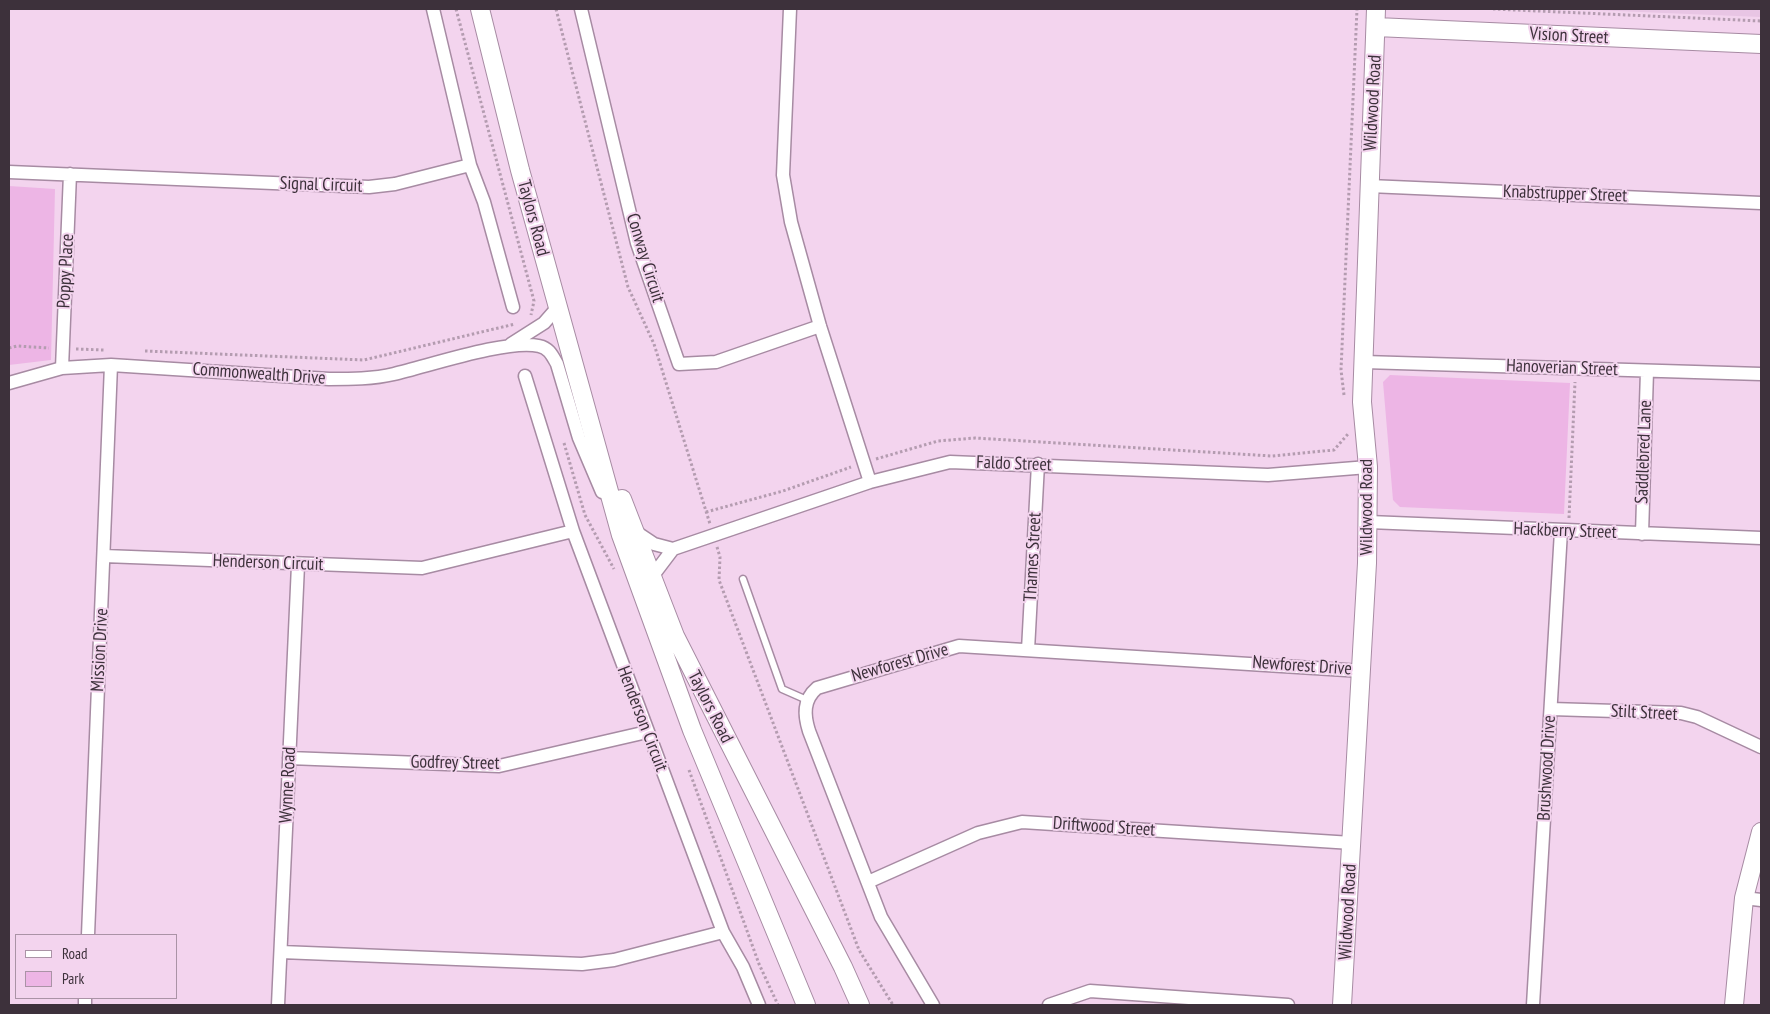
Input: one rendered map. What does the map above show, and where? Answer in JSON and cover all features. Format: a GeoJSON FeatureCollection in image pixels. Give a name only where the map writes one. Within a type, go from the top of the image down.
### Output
{"type":"FeatureCollection","features":[{"type":"Feature","properties":{"kind":"street"},"geometry":{"type":"LineString","coordinates":[[433,9],[470,165],[484,202],[513,306]]}},
{"type":"Feature","properties":{"kind":"street","name":"Taylors Road"},"geometry":{"type":"LineString","coordinates":[[480,9],[486,38],[558,307],[627,532],[692,730],[806,1005]]}},
{"type":"Feature","properties":{"kind":"street","name":"Taylors Road"},"geometry":{"type":"LineString","coordinates":[[484,9],[486,38]]}},
{"type":"Feature","properties":{"kind":"street","name":"Conway Circuit"},"geometry":{"type":"LineString","coordinates":[[581,9],[637,242],[679,364],[716,362],[820,326]]}},
{"type":"Feature","properties":{"kind":"street"},"geometry":{"type":"LineString","coordinates":[[790,9],[783,175],[791,222],[820,326],[870,482]]}},
{"type":"Feature","properties":{"kind":"street","name":"Wildwood Road"},"geometry":{"type":"LineString","coordinates":[[1342,1005],[1362,671],[1368,522],[1368,467],[1362,402],[1376,9]]}},
{"type":"Feature","properties":{"kind":"street","name":"Vision Street"},"geometry":{"type":"LineString","coordinates":[[1376,27],[1761,44]]}},
{"type":"Feature","properties":{"kind":"street","name":"Signal Circuit"},"geometry":{"type":"LineString","coordinates":[[9,172],[369,187],[395,184],[470,165]]}},
{"type":"Feature","properties":{"kind":"street","name":"Poppy Place"},"geometry":{"type":"LineString","coordinates":[[62,368],[70,174]]}},
{"type":"Feature","properties":{"kind":"street","name":"Knabstrupper Street"},"geometry":{"type":"LineString","coordinates":[[1369,186],[1761,203]]}},
{"type":"Feature","properties":{"kind":"street","name":"Commonwealth Drive"},"geometry":{"type":"LineString","coordinates":[[509,346],[534,331],[558,307]]}},
{"type":"Feature","properties":{"kind":"street","name":"Commonwealth Drive"},"geometry":{"type":"LineString","coordinates":[[9,384],[62,368],[111,365],[329,379],[365,378],[392,374],[509,346],[537,345],[551,353],[557,364],[579,438],[627,532]]}},
{"type":"Feature","properties":{"kind":"street","name":"Hanoverian Street"},"geometry":{"type":"LineString","coordinates":[[1364,362],[1761,374]]}},
{"type":"Feature","properties":{"kind":"street","name":"Mission Drive"},"geometry":{"type":"LineString","coordinates":[[88,934],[111,365]]}},
{"type":"Feature","properties":{"kind":"street","name":"Saddlebred Lane"},"geometry":{"type":"LineString","coordinates":[[1642,534],[1647,371]]}},
{"type":"Feature","properties":{"kind":"street"},"geometry":{"type":"LineString","coordinates":[[524,376],[573,531]]}},
{"type":"Feature","properties":{"kind":"street","name":"Faldo Street"},"geometry":{"type":"LineString","coordinates":[[673,549],[870,482],[950,462],[1038,464],[1268,475],[1368,467]]}},
{"type":"Feature","properties":{"kind":"street","name":"Thames Street"},"geometry":{"type":"LineString","coordinates":[[1028,650],[1038,464]]}},
{"type":"Feature","properties":{"kind":"street","name":"Hackberry Street"},"geometry":{"type":"LineString","coordinates":[[1368,522],[1761,538]]}},
{"type":"Feature","properties":{"kind":"street","name":"Henderson Circuit"},"geometry":{"type":"LineString","coordinates":[[104,556],[298,565],[422,568],[573,531],[646,732],[723,932],[743,967],[759,1005]]}},
{"type":"Feature","properties":{"kind":"street","name":"Brushwood Drive"},"geometry":{"type":"LineString","coordinates":[[1533,1005],[1561,531]]}},
{"type":"Feature","properties":{"kind":"street"},"geometry":{"type":"LineString","coordinates":[[627,532],[654,544],[673,549],[651,578]]}},
{"type":"Feature","properties":{"kind":"street","name":"Taylors Road"},"geometry":{"type":"LineString","coordinates":[[627,532],[651,578],[674,636],[844,967],[860,1005]]}},
{"type":"Feature","properties":{"kind":"street","name":"Wynne Road"},"geometry":{"type":"LineString","coordinates":[[278,1005],[298,565]]}},
{"type":"Feature","properties":{"kind":"street","name":"Newforest Drive"},"geometry":{"type":"LineString","coordinates":[[807,700],[817,688],[959,646],[1362,671]]}},
{"type":"Feature","properties":{"kind":"street"},"geometry":{"type":"LineString","coordinates":[[807,700],[806,719],[809,731],[881,917],[933,1005]]}},
{"type":"Feature","properties":{"kind":"street","name":"Stilt Street"},"geometry":{"type":"LineString","coordinates":[[1551,709],[1681,713],[1697,717],[1761,747]]}},
{"type":"Feature","properties":{"kind":"street","name":"Godfrey Street"},"geometry":{"type":"LineString","coordinates":[[289,758],[498,766],[646,732]]}},
{"type":"Feature","properties":{"kind":"street","name":"Driftwood Street"},"geometry":{"type":"LineString","coordinates":[[868,882],[978,833],[1022,822],[1352,843]]}},
{"type":"Feature","properties":{"kind":"street"},"geometry":{"type":"LineString","coordinates":[[1734,1005],[1753,899],[1761,832]]}},
{"type":"Feature","properties":{"kind":"street"},"geometry":{"type":"LineString","coordinates":[[281,952],[582,964],[614,960],[723,932]]}},
{"type":"Feature","properties":{"kind":"street"},"geometry":{"type":"LineString","coordinates":[[844,967],[872,1005]]}},
{"type":"Feature","properties":{"kind":"street"},"geometry":{"type":"LineString","coordinates":[[1049,1005],[1090,991],[1288,1005]]}},
{"type":"Feature","properties":{"kind":"lane"},"geometry":{"type":"LineString","coordinates":[[743,579],[782,689],[807,700]]}},
{"type":"Feature","properties":{"kind":"path"},"geometry":{"type":"LineString","coordinates":[[556,9],[628,287],[654,344],[720,557],[719,580],[860,950],[893,1005]]}},
{"type":"Feature","properties":{"kind":"path"},"geometry":{"type":"LineString","coordinates":[[1345,399],[1342,370],[1357,9]]}},
{"type":"Feature","properties":{"kind":"path"},"geometry":{"type":"LineString","coordinates":[[1493,9],[1761,21]]}},
{"type":"Feature","properties":{"kind":"path"},"geometry":{"type":"LineString","coordinates":[[140,351],[364,360],[521,322]]}},
{"type":"Feature","properties":{"kind":"path"},"geometry":{"type":"LineString","coordinates":[[9,348],[17,346],[111,350]]}},
{"type":"Feature","properties":{"kind":"path"},"geometry":{"type":"LineString","coordinates":[[1561,531],[1570,516],[1576,368]]}},
{"type":"Feature","properties":{"kind":"path"},"geometry":{"type":"LineString","coordinates":[[706,512],[783,491],[904,450],[938,441],[975,438],[1272,456],[1334,450],[1348,435],[1347,427]]}},
{"type":"Feature","properties":{"kind":"shaded area"},"geometry":{"type":"Polygon","coordinates":[[[1569,9],[1761,9],[1761,17],[1569,9]]]}},
{"type":"Feature","properties":{"kind":"green space"},"geometry":{"type":"Polygon","coordinates":[[[9,186],[55,189],[51,360],[9,365],[9,186]]]}},
{"type":"Feature","properties":{"kind":"green space"},"geometry":{"type":"Polygon","coordinates":[[[1390,375],[1570,383],[1564,514],[1400,507],[1393,500],[1383,382],[1390,375]]]}}]}
